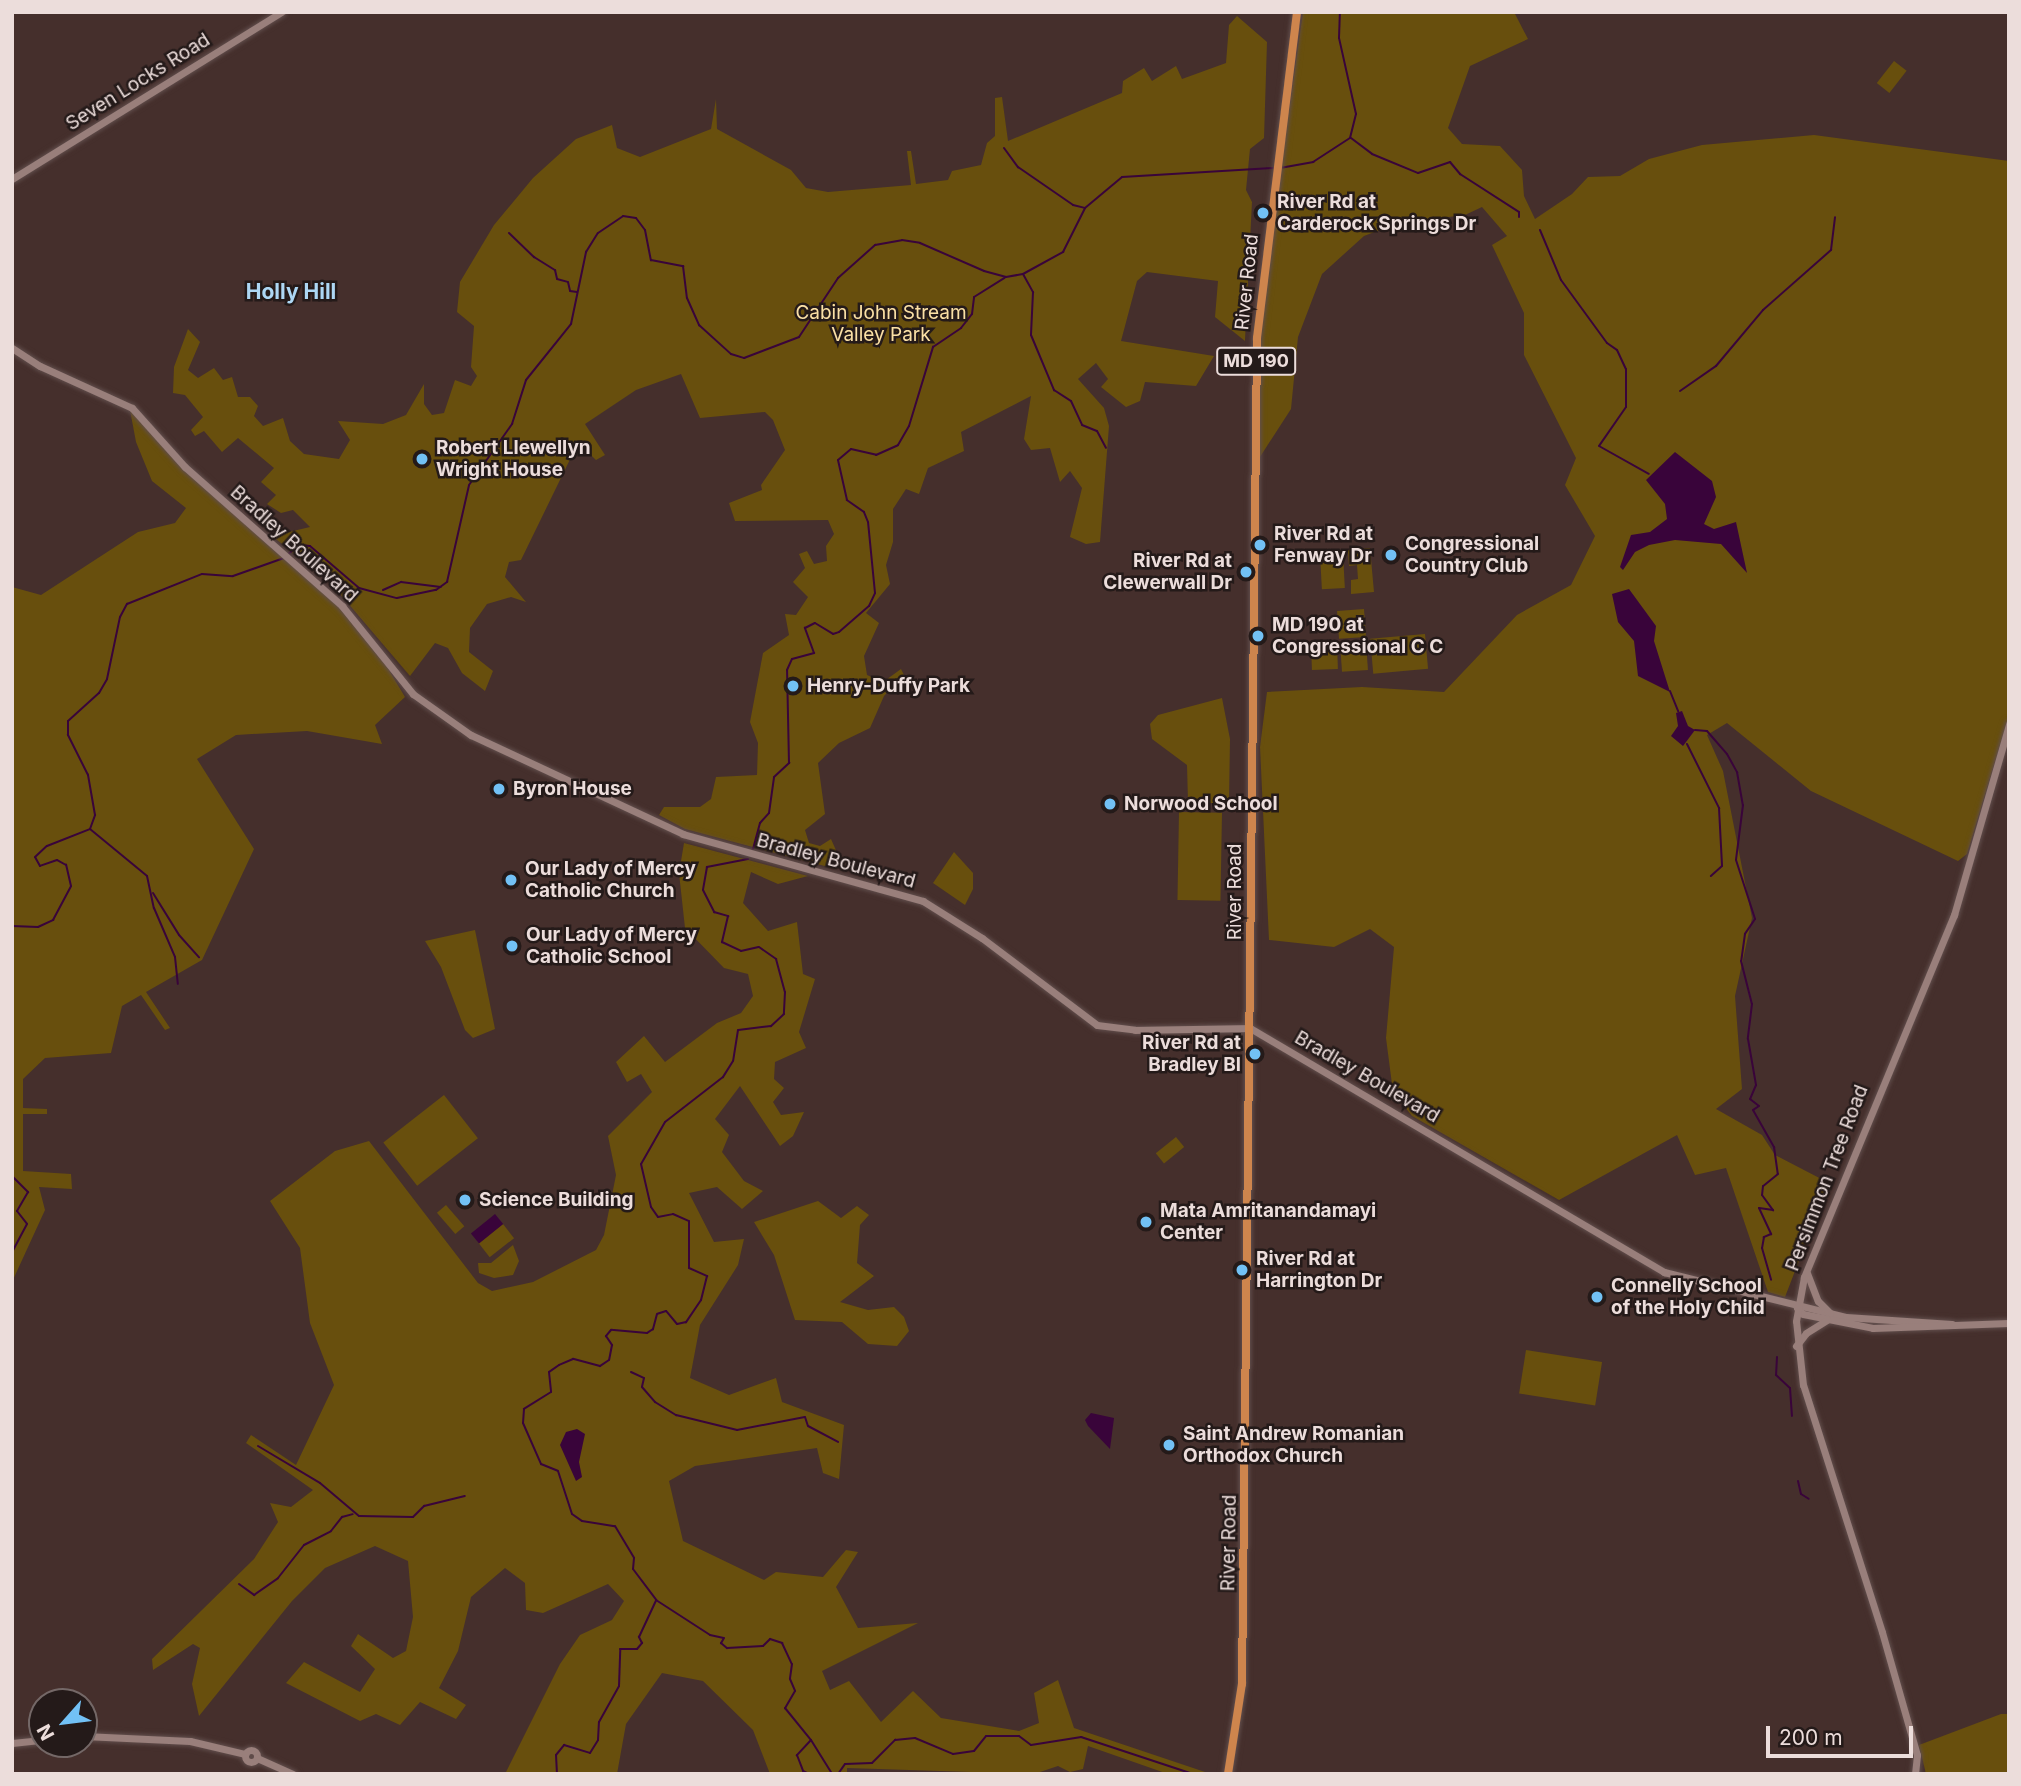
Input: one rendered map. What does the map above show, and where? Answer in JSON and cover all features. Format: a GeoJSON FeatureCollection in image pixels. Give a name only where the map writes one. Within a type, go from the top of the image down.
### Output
{"type":"FeatureCollection","features":[{"type":"Feature","properties":{"kind":"main road","name":"Seven Locks Road"},"geometry":{"type":"LineString","coordinates":[[12,179],[281,12]]}},
{"type":"Feature","properties":{"kind":"main road","name":"River Road"},"geometry":{"type":"LineString","coordinates":[[1228,1774],[1242,1684],[1255,407],[1262,283],[1297,12]]}},
{"type":"Feature","properties":{"kind":"main road","name":"Bradley Boulevard"},"geometry":{"type":"LineString","coordinates":[[12,348],[40,366],[132,408],[185,467],[307,571],[358,624],[412,694],[471,735],[684,834],[923,901],[982,938],[1097,1025],[1135,1030],[1250,1028],[1664,1272],[1797,1308],[1803,1314],[1952,1324],[2009,1323]]}},
{"type":"Feature","properties":{"kind":"main road","name":"Persimmon Tree Road"},"geometry":{"type":"LineString","coordinates":[[1915,1774],[1917,1755],[1843,1499],[1802,1385],[1796,1347],[1797,1308],[1806,1270],[1954,915],[2009,724]]}},
{"type":"Feature","properties":{"kind":"main road"},"geometry":{"type":"LineString","coordinates":[[1796,1347],[1807,1333],[1830,1317],[1818,1301],[1806,1270]]}},
{"type":"Feature","properties":{"kind":"main road"},"geometry":{"type":"LineString","coordinates":[[98,1737],[190,1741],[246,1754],[249,1762],[257,1758],[293,1774]]}},
{"type":"Feature","properties":{"kind":"green space","name":"Congressional Country Club"},"geometry":{"type":"Polygon","coordinates":[[[1303,12],[1514,12],[1528,39],[1470,66],[1448,128],[1462,144],[1500,146],[1522,170],[1524,196],[1535,219],[1572,194],[1588,177],[1620,176],[1649,159],[1702,145],[1814,135],[2009,161],[2009,715],[1967,854],[1958,861],[1811,791],[1727,723],[1707,735],[1723,771],[1752,918],[1735,996],[1742,1089],[1716,1109],[1762,1135],[1775,1155],[1829,1183],[1785,1297],[1768,1292],[1726,1168],[1695,1175],[1677,1135],[1559,1200],[1412,1116],[1393,1092],[1386,1038],[1394,947],[1370,929],[1334,947],[1269,940],[1260,747],[1267,692],[1362,687],[1444,692],[1517,615],[1571,585],[1595,536],[1565,485],[1576,458],[1524,355],[1524,313],[1492,245],[1507,236],[1482,207],[1465,215],[1398,223],[1364,236],[1322,274],[1298,337],[1291,409],[1258,460],[1257,338],[1303,12]]]}},
{"type":"Feature","properties":{"kind":"green space","name":"Cabin John Stream Valley Park"},"geometry":{"type":"Polygon","coordinates":[[[1237,16],[1267,42],[1264,138],[1250,149],[1246,190],[1252,202],[1245,341],[1215,317],[1218,281],[1147,272],[1137,281],[1121,341],[1214,356],[1196,386],[1145,382],[1140,401],[1126,407],[1101,387],[1108,379],[1096,363],[1078,379],[1104,408],[1109,426],[1100,542],[1086,544],[1070,537],[1082,488],[1070,471],[1060,482],[1050,448],[1031,450],[1024,439],[1031,396],[961,432],[964,451],[928,468],[919,494],[906,489],[893,509],[893,542],[886,565],[890,584],[866,613],[879,623],[864,656],[867,675],[883,682],[901,669],[904,675],[884,696],[870,728],[839,743],[818,763],[825,814],[805,830],[809,843],[820,846],[831,839],[839,857],[836,869],[685,829],[659,815],[664,807],[700,807],[711,799],[716,777],[757,775],[758,743],[750,722],[763,653],[789,635],[785,614],[796,615],[808,597],[793,582],[805,568],[799,554],[807,551],[814,564],[827,561],[826,546],[834,534],[828,520],[735,521],[729,503],[762,490],[761,485],[785,450],[773,420],[765,412],[700,418],[681,374],[636,390],[585,424],[605,455],[596,460],[578,443],[521,560],[509,562],[505,577],[526,602],[511,597],[487,604],[470,628],[469,652],[493,671],[485,691],[462,673],[448,648],[435,643],[410,676],[311,560],[307,564],[272,536],[310,527],[293,510],[281,513],[267,504],[276,495],[261,482],[274,468],[238,438],[222,452],[204,431],[195,436],[191,430],[203,417],[185,395],[173,393],[174,367],[188,329],[200,342],[188,370],[198,378],[214,368],[223,380],[232,377],[238,397],[250,397],[258,406],[254,416],[263,426],[283,418],[290,441],[304,454],[339,459],[350,440],[338,421],[383,424],[406,415],[424,384],[424,404],[432,415],[444,413],[455,380],[471,386],[477,376],[471,367],[474,326],[457,312],[460,282],[494,225],[533,178],[576,139],[612,125],[617,148],[640,157],[711,129],[716,99],[717,129],[791,170],[806,188],[828,192],[911,185],[907,151],[911,151],[916,184],[948,180],[952,171],[981,165],[987,143],[995,136],[995,98],[1002,97],[1008,141],[1122,93],[1123,81],[1144,68],[1152,81],[1176,66],[1182,79],[1226,63],[1229,25],[1237,16]]]}},
{"type":"Feature","properties":{"kind":"green space"},"geometry":{"type":"Polygon","coordinates":[[[1894,61],[1907,71],[1889,93],[1877,83],[1894,61]]]}},
{"type":"Feature","properties":{"kind":"green space"},"geometry":{"type":"Polygon","coordinates":[[[130,410],[170,454],[307,571],[375,647],[405,697],[375,725],[382,744],[307,731],[236,735],[197,759],[254,849],[202,960],[146,992],[170,1028],[165,1030],[141,995],[122,1006],[111,1053],[45,1058],[23,1079],[23,1108],[47,1109],[47,1114],[23,1114],[23,1171],[71,1174],[72,1189],[39,1187],[45,1210],[12,1282],[12,587],[41,595],[138,532],[175,523],[186,508],[152,481],[136,442],[130,410]]]}},
{"type":"Feature","properties":{"kind":"green space"},"geometry":{"type":"Polygon","coordinates":[[[1370,548],[1374,592],[1351,594],[1351,580],[1358,579],[1357,565],[1349,566],[1348,550],[1370,548]]]}},
{"type":"Feature","properties":{"kind":"green space"},"geometry":{"type":"Polygon","coordinates":[[[1343,553],[1345,588],[1322,589],[1320,554],[1343,553]]]}},
{"type":"Feature","properties":{"kind":"green space"},"geometry":{"type":"Polygon","coordinates":[[[1364,609],[1366,637],[1339,639],[1337,611],[1364,609]]]}},
{"type":"Feature","properties":{"kind":"green space"},"geometry":{"type":"Polygon","coordinates":[[[1425,634],[1428,669],[1373,674],[1370,639],[1425,634]]]}},
{"type":"Feature","properties":{"kind":"green space"},"geometry":{"type":"Polygon","coordinates":[[[1366,642],[1368,670],[1342,672],[1340,644],[1366,642]]]}},
{"type":"Feature","properties":{"kind":"green space"},"geometry":{"type":"Polygon","coordinates":[[[1337,643],[1338,669],[1312,670],[1311,644],[1337,643]]]}},
{"type":"Feature","properties":{"kind":"green space"},"geometry":{"type":"Polygon","coordinates":[[[1222,698],[1230,739],[1229,804],[1188,802],[1187,765],[1152,739],[1150,724],[1158,715],[1222,698]]]}},
{"type":"Feature","properties":{"kind":"green space"},"geometry":{"type":"Polygon","coordinates":[[[1179,812],[1222,813],[1220,901],[1177,900],[1179,812]]]}},
{"type":"Feature","properties":{"kind":"green space"},"geometry":{"type":"Polygon","coordinates":[[[684,843],[808,876],[778,884],[751,872],[743,903],[768,931],[797,922],[803,974],[815,979],[799,1032],[806,1048],[775,1062],[774,1079],[784,1088],[773,1102],[781,1115],[804,1112],[793,1136],[780,1146],[740,1086],[715,1119],[729,1135],[722,1152],[744,1181],[763,1191],[742,1209],[717,1187],[689,1193],[714,1242],[744,1239],[738,1265],[700,1325],[690,1378],[729,1395],[776,1378],[782,1402],[844,1425],[839,1479],[823,1473],[817,1448],[695,1466],[669,1481],[683,1541],[764,1580],[776,1572],[823,1577],[846,1550],[858,1552],[836,1587],[858,1628],[918,1623],[822,1671],[830,1690],[849,1681],[881,1722],[913,1691],[941,1718],[1019,1731],[1039,1723],[1034,1693],[1058,1680],[1074,1728],[1211,1774],[1168,1774],[1088,1746],[1083,1769],[1070,1772],[1058,1766],[1034,1774],[847,1768],[847,1774],[770,1774],[753,1730],[703,1681],[662,1673],[626,1724],[617,1774],[505,1774],[560,1664],[580,1635],[612,1620],[624,1601],[608,1584],[543,1613],[526,1610],[525,1583],[505,1568],[471,1597],[458,1651],[439,1688],[466,1705],[456,1719],[420,1702],[400,1725],[376,1714],[360,1721],[286,1683],[304,1662],[360,1692],[375,1669],[351,1646],[358,1634],[393,1658],[406,1651],[413,1617],[408,1561],[375,1546],[325,1568],[292,1601],[199,1716],[192,1684],[200,1648],[193,1644],[153,1670],[152,1659],[254,1559],[278,1522],[270,1503],[291,1507],[313,1490],[246,1443],[251,1435],[296,1465],[334,1385],[310,1323],[300,1248],[270,1201],[335,1151],[369,1141],[478,1283],[492,1291],[533,1282],[596,1250],[604,1235],[616,1175],[608,1136],[652,1092],[641,1074],[627,1082],[616,1062],[644,1036],[665,1062],[717,1023],[741,1013],[753,996],[748,974],[724,968],[685,928],[679,873],[684,843]]]}},
{"type":"Feature","properties":{"kind":"green space"},"geometry":{"type":"Polygon","coordinates":[[[954,852],[973,873],[973,889],[965,905],[933,883],[954,852]]]}},
{"type":"Feature","properties":{"kind":"green space"},"geometry":{"type":"Polygon","coordinates":[[[475,930],[495,1029],[473,1038],[465,1030],[441,967],[425,941],[475,930]]]}},
{"type":"Feature","properties":{"kind":"green space"},"geometry":{"type":"Polygon","coordinates":[[[444,1095],[478,1138],[417,1186],[383,1142],[444,1095]]]}},
{"type":"Feature","properties":{"kind":"green space"},"geometry":{"type":"Polygon","coordinates":[[[1176,1137],[1184,1147],[1164,1163],[1156,1153],[1176,1137]]]}},
{"type":"Feature","properties":{"kind":"green space"},"geometry":{"type":"Polygon","coordinates":[[[818,1201],[841,1218],[857,1206],[869,1215],[860,1225],[857,1263],[874,1276],[840,1302],[868,1310],[894,1307],[904,1317],[909,1331],[897,1346],[868,1344],[842,1322],[795,1320],[774,1255],[754,1222],[818,1201]]]}},
{"type":"Feature","properties":{"kind":"green space"},"geometry":{"type":"Polygon","coordinates":[[[446,1205],[464,1226],[455,1234],[437,1213],[446,1205]]]}},
{"type":"Feature","properties":{"kind":"green space"},"geometry":{"type":"Polygon","coordinates":[[[503,1224],[514,1238],[490,1257],[479,1243],[503,1224]]]}},
{"type":"Feature","properties":{"kind":"green space"},"geometry":{"type":"Polygon","coordinates":[[[513,1245],[519,1261],[513,1275],[494,1278],[479,1273],[478,1263],[491,1263],[513,1245]]]}},
{"type":"Feature","properties":{"kind":"green space"},"geometry":{"type":"Polygon","coordinates":[[[1526,1350],[1602,1362],[1595,1406],[1519,1393],[1526,1350]]]}},
{"type":"Feature","properties":{"kind":"green space"},"geometry":{"type":"Polygon","coordinates":[[[2001,1714],[2009,1714],[2009,1774],[1926,1774],[1919,1745],[2001,1714]]]}},
{"type":"Feature","properties":{"kind":"shaded area"},"geometry":{"type":"Polygon","coordinates":[[[1675,452],[1712,481],[1716,497],[1704,524],[1714,529],[1736,522],[1747,573],[1721,544],[1675,540],[1649,545],[1635,552],[1623,570],[1620,567],[1631,535],[1650,532],[1667,519],[1665,504],[1646,480],[1675,452]]]}},
{"type":"Feature","properties":{"kind":"shaded area"},"geometry":{"type":"Polygon","coordinates":[[[1629,589],[1656,626],[1654,641],[1670,692],[1638,676],[1634,641],[1618,622],[1612,594],[1629,589]]]}},
{"type":"Feature","properties":{"kind":"shaded area"},"geometry":{"type":"Polygon","coordinates":[[[1682,711],[1688,726],[1695,730],[1683,746],[1671,736],[1678,726],[1676,713],[1682,711]]]}},
{"type":"Feature","properties":{"kind":"shaded area"},"geometry":{"type":"Polygon","coordinates":[[[495,1214],[503,1224],[479,1244],[471,1234],[495,1214]]]}},
{"type":"Feature","properties":{"kind":"shaded area"},"geometry":{"type":"Polygon","coordinates":[[[1091,1413],[1114,1418],[1110,1449],[1088,1426],[1085,1420],[1091,1413]]]}},
{"type":"Feature","properties":{"kind":"shaded area"},"geometry":{"type":"Polygon","coordinates":[[[577,1429],[585,1434],[579,1462],[582,1477],[576,1481],[560,1445],[566,1432],[577,1429]]]}},
{"type":"Feature","properties":{"kind":"waterway"},"geometry":{"type":"LineString","coordinates":[[1280,168],[1313,162],[1350,138],[1356,114],[1339,38],[1340,12]]}},
{"type":"Feature","properties":{"kind":"waterway"},"geometry":{"type":"LineString","coordinates":[[1351,138],[1372,154],[1418,173],[1450,162],[1460,174],[1519,212],[1519,217]]}},
{"type":"Feature","properties":{"kind":"waterway"},"geometry":{"type":"LineString","coordinates":[[1004,148],[1018,167],[1073,205],[1085,208]]}},
{"type":"Feature","properties":{"kind":"waterway"},"geometry":{"type":"LineString","coordinates":[[288,554],[300,545],[310,546],[359,588],[397,598],[436,590],[447,582],[469,485],[512,424],[526,380],[571,324],[586,252],[598,233],[623,216],[636,218],[645,230],[651,260],[683,266],[687,298],[699,325],[731,354],[744,358],[799,337],[838,278],[875,245],[902,240],[920,243],[984,271],[1006,277],[1023,274],[1063,252],[1085,208],[1122,177],[1274,168]]}},
{"type":"Feature","properties":{"kind":"waterway"},"geometry":{"type":"LineString","coordinates":[[1680,391],[1716,366],[1763,310],[1831,250],[1835,217]]}},
{"type":"Feature","properties":{"kind":"waterway"},"geometry":{"type":"LineString","coordinates":[[1540,230],[1561,280],[1607,343],[1617,350],[1626,369],[1626,407],[1599,446],[1649,474]]}},
{"type":"Feature","properties":{"kind":"waterway"},"geometry":{"type":"LineString","coordinates":[[509,233],[534,257],[555,270],[557,279],[568,282],[570,291],[577,292]]}},
{"type":"Feature","properties":{"kind":"waterway"},"geometry":{"type":"LineString","coordinates":[[1023,274],[1033,292],[1031,335],[1054,390],[1071,401],[1082,425],[1097,431],[1106,448]]}},
{"type":"Feature","properties":{"kind":"waterway"},"geometry":{"type":"LineString","coordinates":[[753,849],[760,823],[769,813],[774,777],[789,763],[787,670],[792,659],[814,653],[805,628],[815,623],[833,634],[839,632],[869,606],[875,593],[868,522],[864,512],[847,500],[838,460],[851,449],[876,455],[898,445],[909,426],[933,347],[961,328],[972,314],[974,297],[1005,278]]}},
{"type":"Feature","properties":{"kind":"waterway"},"geometry":{"type":"LineString","coordinates":[[12,926],[38,927],[53,920],[71,886],[66,865],[57,860],[40,866],[35,857],[47,846],[90,829],[95,815],[88,775],[68,735],[68,721],[99,693],[107,679],[120,617],[127,604],[202,574],[233,576],[284,558]]}},
{"type":"Feature","properties":{"kind":"waterway"},"geometry":{"type":"LineString","coordinates":[[383,590],[401,582],[441,587]]}},
{"type":"Feature","properties":{"kind":"waterway"},"geometry":{"type":"LineString","coordinates":[[1670,691],[1678,711]]}},
{"type":"Feature","properties":{"kind":"waterway"},"geometry":{"type":"LineString","coordinates":[[1695,730],[1707,731],[1727,754],[1737,772],[1743,805],[1736,860],[1755,919],[1745,934],[1741,961],[1752,1004],[1748,1039],[1756,1085],[1750,1099],[1759,1106],[1753,1110],[1774,1147],[1778,1174],[1763,1186],[1762,1195],[1773,1210],[1759,1208],[1771,1234],[1764,1237],[1762,1248],[1771,1280]]}},
{"type":"Feature","properties":{"kind":"waterway"},"geometry":{"type":"LineString","coordinates":[[1687,744],[1719,808],[1722,866],[1711,876]]}},
{"type":"Feature","properties":{"kind":"waterway"},"geometry":{"type":"LineString","coordinates":[[90,829],[147,876],[154,908],[175,957],[178,984]]}},
{"type":"Feature","properties":{"kind":"waterway"},"geometry":{"type":"LineString","coordinates":[[748,859],[707,867],[703,890],[714,912],[728,916],[722,942],[741,951],[759,947],[776,959],[785,992],[784,1014],[771,1026],[738,1030],[733,1061],[723,1077],[665,1122],[641,1164],[651,1207],[658,1217],[673,1214],[689,1221],[689,1268],[707,1276],[701,1300],[686,1322],[677,1324],[666,1311],[657,1314],[653,1329],[647,1333],[611,1330],[606,1336],[612,1345],[609,1360],[600,1366],[573,1359],[559,1365],[549,1372],[551,1392],[524,1409],[523,1423],[541,1464],[558,1471],[572,1514],[582,1521],[615,1526],[634,1558],[633,1569],[656,1600],[710,1635],[724,1638],[721,1643],[727,1648],[763,1646],[770,1639],[782,1643],[792,1664],[790,1679],[795,1691],[785,1708],[811,1740],[797,1755],[803,1771],[809,1774]]}},
{"type":"Feature","properties":{"kind":"waterway"},"geometry":{"type":"LineString","coordinates":[[153,893],[179,935],[199,957]]}},
{"type":"Feature","properties":{"kind":"waterway"},"geometry":{"type":"LineString","coordinates":[[12,1176],[28,1192],[17,1211],[27,1224],[12,1252]]}},
{"type":"Feature","properties":{"kind":"waterway"},"geometry":{"type":"LineString","coordinates":[[1777,1357],[1776,1375],[1790,1388],[1792,1416]]}},
{"type":"Feature","properties":{"kind":"waterway"},"geometry":{"type":"LineString","coordinates":[[631,1372],[644,1378],[642,1387],[655,1402],[676,1415],[737,1430],[805,1417],[808,1426],[838,1442]]}},
{"type":"Feature","properties":{"kind":"waterway"},"geometry":{"type":"LineString","coordinates":[[258,1446],[320,1483],[359,1516],[413,1517],[424,1506],[465,1496]]}},
{"type":"Feature","properties":{"kind":"waterway"},"geometry":{"type":"LineString","coordinates":[[1798,1481],[1801,1494],[1809,1499]]}},
{"type":"Feature","properties":{"kind":"waterway"},"geometry":{"type":"LineString","coordinates":[[239,1584],[254,1595],[278,1578],[304,1545],[331,1531],[342,1517],[353,1514]]}},
{"type":"Feature","properties":{"kind":"waterway"},"geometry":{"type":"LineString","coordinates":[[557,1774],[556,1755],[564,1745],[590,1753],[598,1740],[599,1722],[619,1686],[620,1649],[637,1649],[642,1643],[639,1637],[656,1601]]}},
{"type":"Feature","properties":{"kind":"waterway"},"geometry":{"type":"LineString","coordinates":[[838,1774],[845,1764],[872,1763],[895,1740],[915,1738],[953,1754],[974,1751],[986,1736],[1019,1736],[1031,1745],[1081,1737],[1193,1774]]}},
{"type":"Feature","properties":{"kind":"waterway"},"geometry":{"type":"LineString","coordinates":[[811,1740],[832,1774]]}},
{"type":"Feature","properties":{"kind":"place","name":"River Rd at Carderock Springs Dr"},"geometry":{"type":"Point","coordinates":[1263,213]}},
{"type":"Feature","properties":{"kind":"place","name":"Robert Llewellyn Wright House"},"geometry":{"type":"Point","coordinates":[422,459]}},
{"type":"Feature","properties":{"kind":"place","name":"River Rd at Fenway Dr"},"geometry":{"type":"Point","coordinates":[1260,545]}},
{"type":"Feature","properties":{"kind":"place","name":"Congressional Country Club"},"geometry":{"type":"Point","coordinates":[1391,555]}},
{"type":"Feature","properties":{"kind":"place","name":"River Rd at Clewerwall Dr"},"geometry":{"type":"Point","coordinates":[1246,572]}},
{"type":"Feature","properties":{"kind":"place","name":"MD 190 at Congressional C C"},"geometry":{"type":"Point","coordinates":[1258,636]}},
{"type":"Feature","properties":{"kind":"place","name":"Henry-Duffy Park"},"geometry":{"type":"Point","coordinates":[793,686]}},
{"type":"Feature","properties":{"kind":"place","name":"Byron House"},"geometry":{"type":"Point","coordinates":[499,789]}},
{"type":"Feature","properties":{"kind":"place","name":"Norwood School"},"geometry":{"type":"Point","coordinates":[1110,804]}},
{"type":"Feature","properties":{"kind":"place","name":"Our Lady of Mercy Catholic Church"},"geometry":{"type":"Point","coordinates":[511,880]}},
{"type":"Feature","properties":{"kind":"place","name":"Our Lady of Mercy Catholic School"},"geometry":{"type":"Point","coordinates":[512,946]}},
{"type":"Feature","properties":{"kind":"place","name":"River Rd at Bradley Bl"},"geometry":{"type":"Point","coordinates":[1255,1054]}},
{"type":"Feature","properties":{"kind":"place","name":"Science Building"},"geometry":{"type":"Point","coordinates":[465,1200]}},
{"type":"Feature","properties":{"kind":"place","name":"Mata Amritanandamayi Center"},"geometry":{"type":"Point","coordinates":[1146,1222]}},
{"type":"Feature","properties":{"kind":"place","name":"River Rd at Harrington Dr"},"geometry":{"type":"Point","coordinates":[1242,1270]}},
{"type":"Feature","properties":{"kind":"place","name":"Connelly School of the Holy Child"},"geometry":{"type":"Point","coordinates":[1597,1297]}},
{"type":"Feature","properties":{"kind":"place","name":"Saint Andrew Romanian Orthodox Church"},"geometry":{"type":"Point","coordinates":[1169,1445]}},
{"type":"Feature","properties":{"kind":"district","name":"Holly Hill"},"geometry":{"type":"Point","coordinates":[291,292]}}]}
